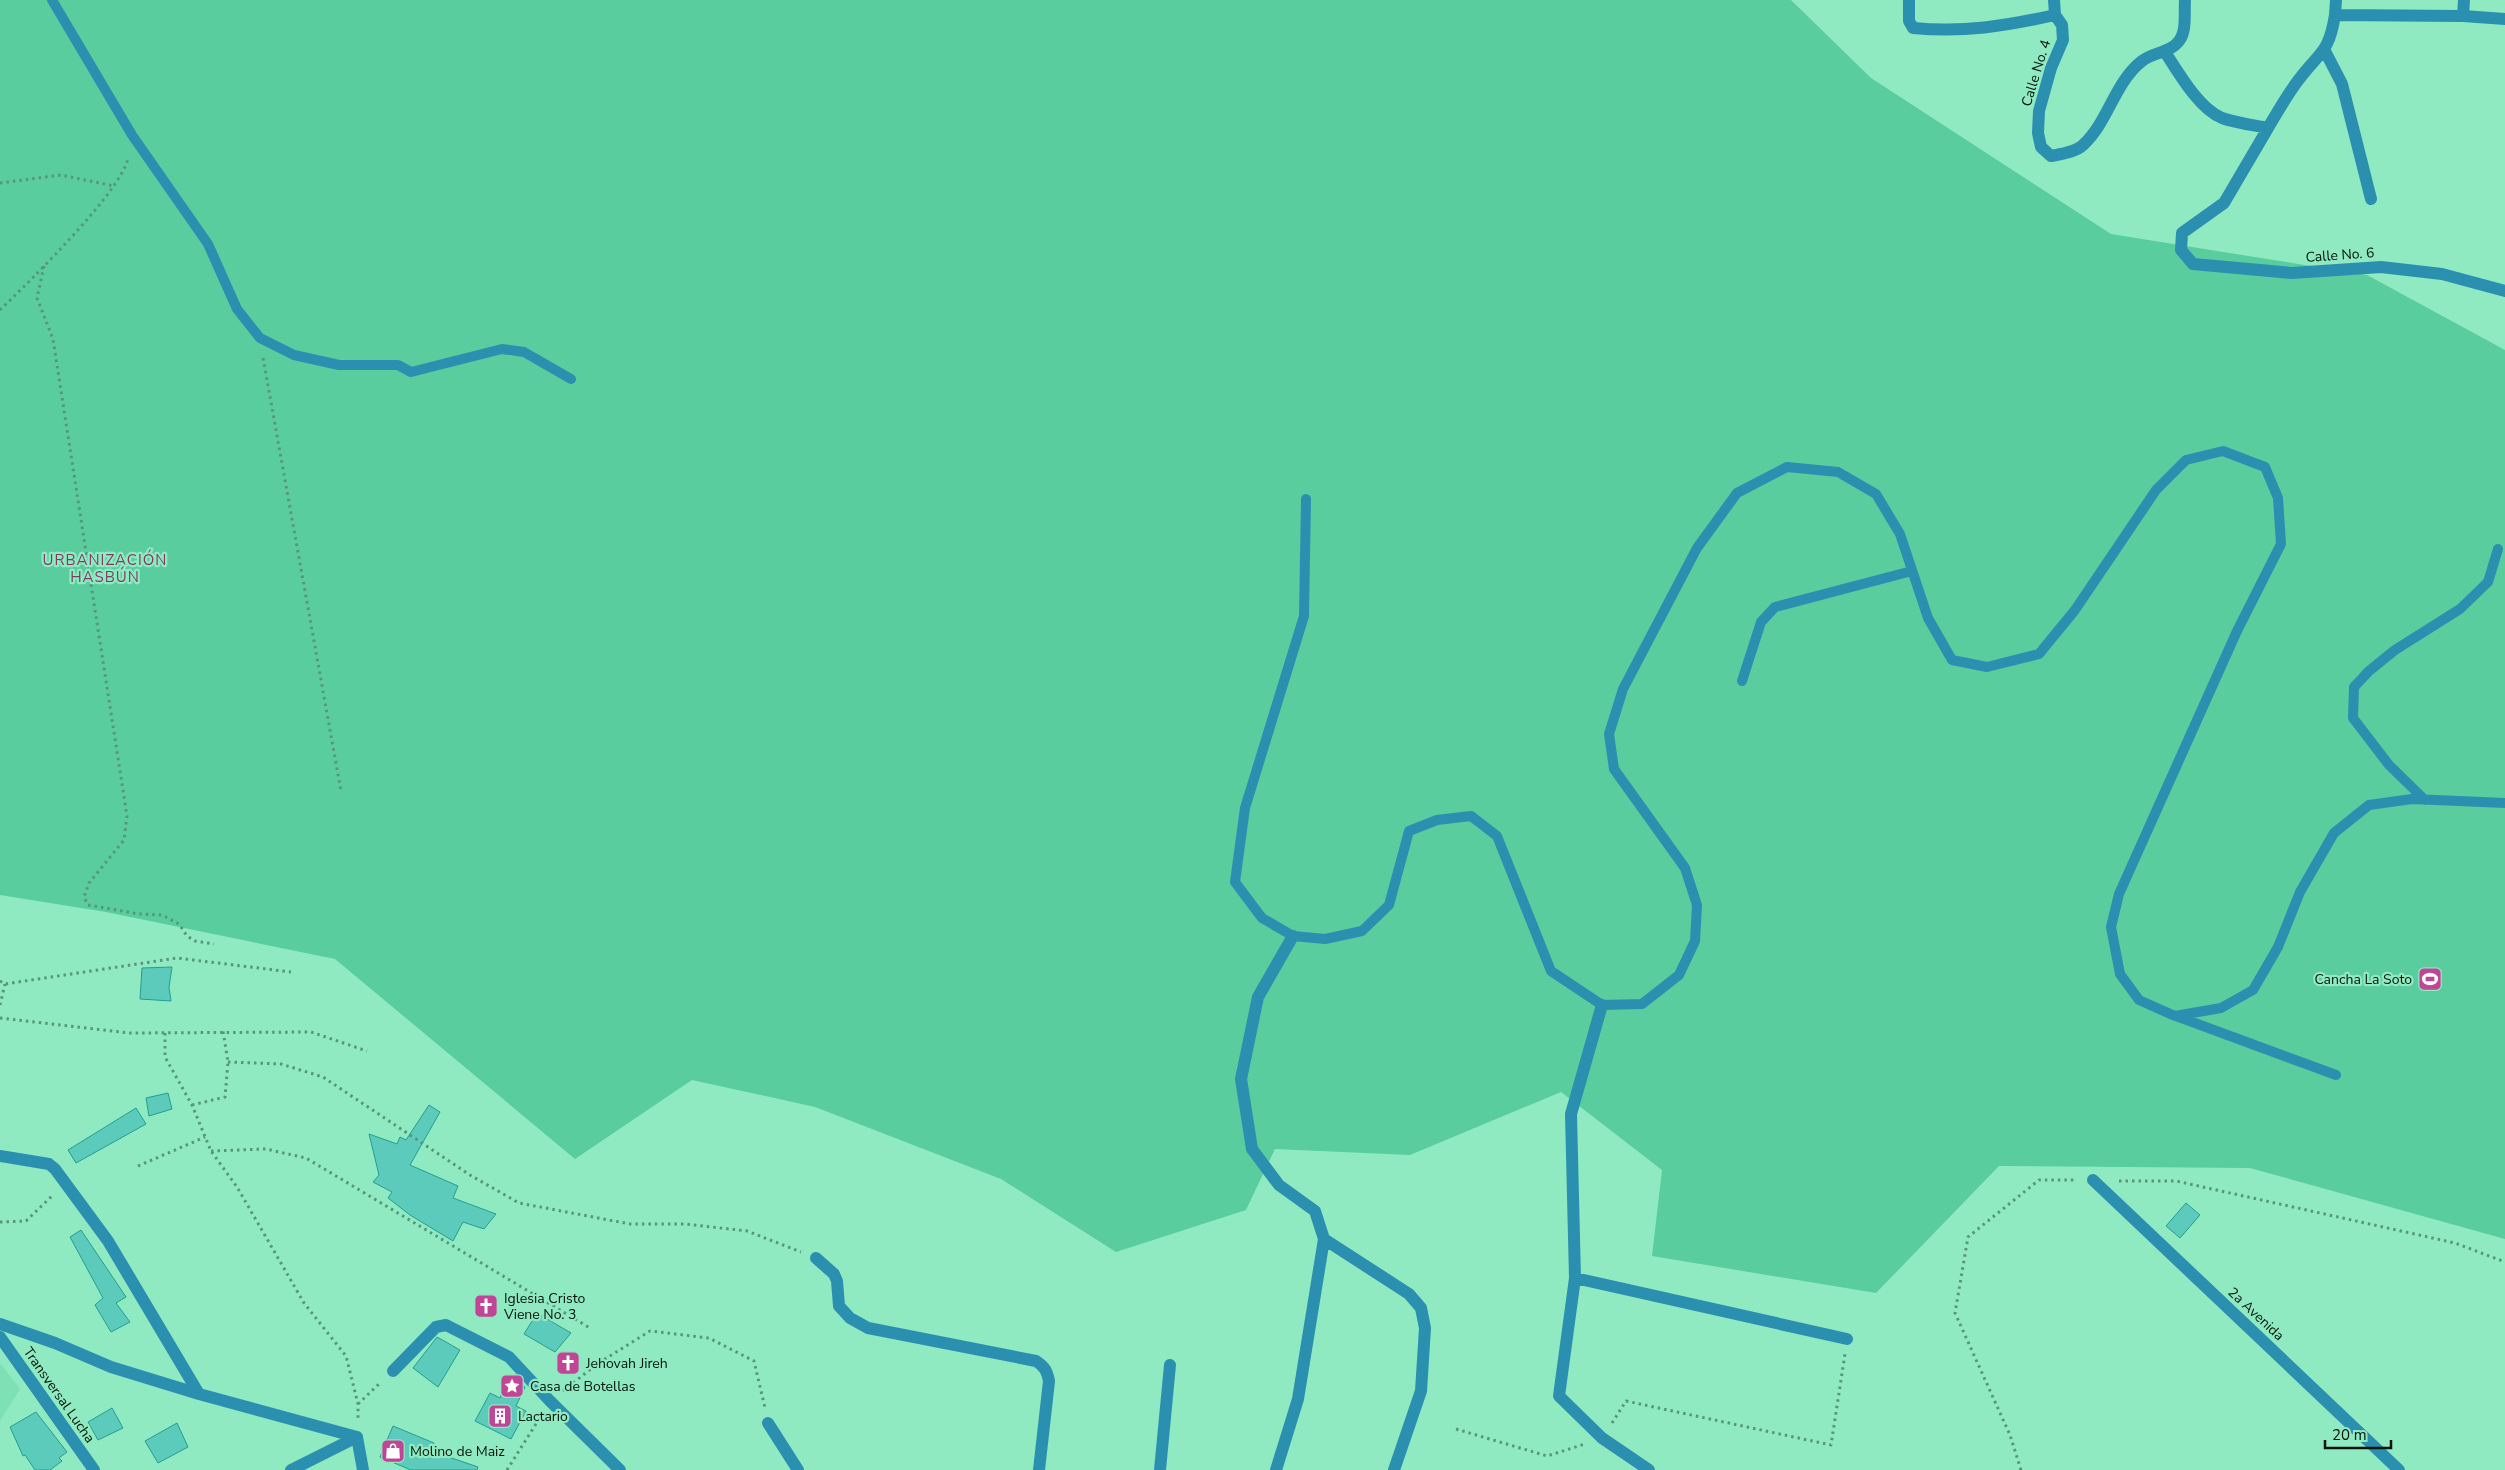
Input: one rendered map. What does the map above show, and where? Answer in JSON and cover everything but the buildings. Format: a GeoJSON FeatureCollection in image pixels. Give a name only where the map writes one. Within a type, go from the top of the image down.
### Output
{"type":"FeatureCollection","features":[{"type":"Feature","properties":{"kind":"street","name":"Calle No. 4"},"geometry":{"type":"LineString","coordinates":[[1908,0],[1909,21],[1913,28],[1964,31],[1996,28],[2055,15],[2062,25],[2063,40],[2051,68],[2039,111],[2038,133],[2041,147],[2051,156],[2063,154],[2082,146],[2097,128],[2120,84],[2143,60],[2165,52],[2178,42],[2183,32],[2185,0]]}},
{"type":"Feature","properties":{"kind":"street"},"geometry":{"type":"LineString","coordinates":[[2054,0],[2055,15]]}},
{"type":"Feature","properties":{"kind":"street"},"geometry":{"type":"LineString","coordinates":[[2165,52],[2192,91],[2221,118],[2268,128],[2300,78],[2325,51],[2332,35],[2336,15],[2336,0]]}},
{"type":"Feature","properties":{"kind":"street"},"geometry":{"type":"LineString","coordinates":[[2463,16],[2464,0]]}},
{"type":"Feature","properties":{"kind":"street"},"geometry":{"type":"LineString","coordinates":[[2336,15],[2463,16],[2505,19]]}},
{"type":"Feature","properties":{"kind":"street"},"geometry":{"type":"LineString","coordinates":[[2325,51],[2342,84],[2371,199]]}},
{"type":"Feature","properties":{"kind":"street","name":"Calle No. 6"},"geometry":{"type":"LineString","coordinates":[[2268,128],[2224,203],[2182,232],[2181,250],[2193,264],[2292,274],[2381,267],[2442,274],[2505,291]]}},
{"type":"Feature","properties":{"kind":"street"},"geometry":{"type":"LineString","coordinates":[[1276,1470],[1298,1399],[1324,1239],[1315,1211],[1279,1185],[1252,1150],[1241,1079],[1258,996],[1293,936]]}},
{"type":"Feature","properties":{"kind":"street"},"geometry":{"type":"LineString","coordinates":[[1602,1005],[1571,1114],[1575,1278],[1559,1396],[1602,1438],[1650,1470]]}},
{"type":"Feature","properties":{"kind":"street"},"geometry":{"type":"LineString","coordinates":[[0,1156],[49,1164],[108,1241],[199,1394]]}},
{"type":"Feature","properties":{"kind":"street","name":"2a Avenida"},"geometry":{"type":"LineString","coordinates":[[2092,1180],[2399,1470]]}},
{"type":"Feature","properties":{"kind":"street"},"geometry":{"type":"LineString","coordinates":[[1324,1239],[1409,1294],[1421,1308],[1425,1328],[1421,1391],[1394,1470]]}},
{"type":"Feature","properties":{"kind":"street"},"geometry":{"type":"LineString","coordinates":[[816,1258],[834,1274],[837,1281],[839,1306],[850,1318],[862,1324],[1036,1362],[1042,1366],[1046,1371],[1048,1381],[1039,1470]]}},
{"type":"Feature","properties":{"kind":"street"},"geometry":{"type":"LineString","coordinates":[[1575,1278],[1847,1339]]}},
{"type":"Feature","properties":{"kind":"street"},"geometry":{"type":"LineString","coordinates":[[0,1324],[55,1343],[111,1367],[199,1394],[357,1437]]}},
{"type":"Feature","properties":{"kind":"street"},"geometry":{"type":"LineString","coordinates":[[393,1370],[436,1327],[446,1325],[509,1357],[550,1401],[620,1470]]}},
{"type":"Feature","properties":{"kind":"street","name":"Transversal Lucha"},"geometry":{"type":"LineString","coordinates":[[0,1337],[94,1470]]}},
{"type":"Feature","properties":{"kind":"street"},"geometry":{"type":"LineString","coordinates":[[1160,1470],[1170,1364]]}},
{"type":"Feature","properties":{"kind":"street"},"geometry":{"type":"LineString","coordinates":[[768,1423],[798,1470]]}},
{"type":"Feature","properties":{"kind":"street"},"geometry":{"type":"LineString","coordinates":[[291,1470],[357,1437]]}},
{"type":"Feature","properties":{"kind":"street"},"geometry":{"type":"LineString","coordinates":[[357,1437],[362,1470]]}},
{"type":"Feature","properties":{"kind":"lane"},"geometry":{"type":"LineString","coordinates":[[52,0],[132,135],[208,244],[237,309],[260,338],[294,355],[339,365],[398,365],[411,372],[502,349],[524,352],[571,379]]}},
{"type":"Feature","properties":{"kind":"lane"},"geometry":{"type":"LineString","coordinates":[[1306,499],[1304,616],[1245,808],[1236,882],[1262,918],[1293,936],[1325,939],[1362,931],[1389,905],[1409,831],[1437,820],[1471,816],[1496,836],[1551,970],[1602,1005],[1642,1004],[1679,975],[1695,941],[1697,905],[1685,868],[1614,769],[1609,734],[1623,689],[1697,548],[1737,493],[1787,468],[1838,472],[1876,494],[1900,534],[1928,618],[1952,660],[1987,667],[2039,654],[2075,610],[2156,490],[2186,460],[2223,451],[2265,467],[2278,498],[2281,544],[2237,631],[2119,894],[2111,927],[2120,974],[2139,1000],[2175,1016],[2336,1075]]}},
{"type":"Feature","properties":{"kind":"lane"},"geometry":{"type":"LineString","coordinates":[[2425,800],[2389,765],[2353,718],[2354,687],[2369,670],[2395,650],[2460,610],[2488,582],[2498,550]]}},
{"type":"Feature","properties":{"kind":"lane"},"geometry":{"type":"LineString","coordinates":[[1742,681],[1762,622],[1775,607],[1912,571]]}},
{"type":"Feature","properties":{"kind":"lane"},"geometry":{"type":"LineString","coordinates":[[2175,1016],[2221,1008],[2253,990],[2278,947],[2300,892],[2334,833],[2369,805],[2412,799],[2505,803]]}},
{"type":"Feature","properties":{"kind":"path"},"geometry":{"type":"LineString","coordinates":[[0,310],[44,266],[114,186],[127,164],[132,135]]}},
{"type":"Feature","properties":{"kind":"path"},"geometry":{"type":"LineString","coordinates":[[0,183],[61,174],[114,186]]}},
{"type":"Feature","properties":{"kind":"path"},"geometry":{"type":"LineString","coordinates":[[44,266],[37,298],[53,339],[127,816],[124,840],[89,883],[84,897],[88,905],[139,914],[162,914],[179,924],[186,936],[195,941],[214,944]]}},
{"type":"Feature","properties":{"kind":"path"},"geometry":{"type":"LineString","coordinates":[[260,338],[341,791]]}},
{"type":"Feature","properties":{"kind":"path"},"geometry":{"type":"LineString","coordinates":[[0,982],[5,984],[177,958],[291,972]]}},
{"type":"Feature","properties":{"kind":"path"},"geometry":{"type":"LineString","coordinates":[[0,1005],[5,984]]}},
{"type":"Feature","properties":{"kind":"path"},"geometry":{"type":"LineString","coordinates":[[0,1018],[130,1033],[311,1032],[367,1051]]}},
{"type":"Feature","properties":{"kind":"path"},"geometry":{"type":"LineString","coordinates":[[192,1105],[225,1097],[228,1062],[223,1031]]}},
{"type":"Feature","properties":{"kind":"path"},"geometry":{"type":"LineString","coordinates":[[165,1033],[165,1057],[192,1105],[211,1151],[237,1187],[304,1303],[346,1356],[358,1404],[393,1370]]}},
{"type":"Feature","properties":{"kind":"path"},"geometry":{"type":"LineString","coordinates":[[228,1062],[281,1064],[324,1077],[470,1175],[520,1203],[630,1224],[686,1224],[747,1231],[816,1258]]}},
{"type":"Feature","properties":{"kind":"path"},"geometry":{"type":"LineString","coordinates":[[138,1166],[205,1137]]}},
{"type":"Feature","properties":{"kind":"path"},"geometry":{"type":"LineString","coordinates":[[211,1151],[266,1149],[306,1158],[590,1328]]}},
{"type":"Feature","properties":{"kind":"path"},"geometry":{"type":"LineString","coordinates":[[2021,1470],[2010,1435],[1955,1313],[1968,1237],[2039,1180],[2176,1181],[2455,1243],[2505,1262]]}},
{"type":"Feature","properties":{"kind":"path"},"geometry":{"type":"LineString","coordinates":[[0,1222],[26,1221],[65,1185]]}},
{"type":"Feature","properties":{"kind":"path"},"geometry":{"type":"LineString","coordinates":[[506,1470],[550,1401],[597,1364],[650,1331],[709,1338],[754,1361],[768,1423]]}},
{"type":"Feature","properties":{"kind":"path"},"geometry":{"type":"LineString","coordinates":[[1456,1429],[1547,1456],[1602,1438],[1626,1401],[1831,1446],[1847,1339]]}},
{"type":"Feature","properties":{"kind":"shaded area"},"geometry":{"type":"Polygon","coordinates":[[[0,0],[1791,0],[1871,78],[2111,234],[2367,275],[2505,350],[2505,1239],[2250,1168],[1999,1166],[1876,1293],[1652,1256],[1662,1170],[1561,1092],[1410,1155],[1275,1149],[1246,1210],[1116,1252],[1001,1179],[815,1107],[692,1080],[575,1159],[335,959],[106,912],[0,895],[0,0]]]}},
{"type":"Feature","properties":{"kind":"shaded area"},"geometry":{"type":"Polygon","coordinates":[[[0,1363],[20,1389],[0,1421],[0,1363]]]}},
{"type":"Feature","properties":{"kind":"place","name":"Cancha La Soto"},"geometry":{"type":"Point","coordinates":[2430,979]}},
{"type":"Feature","properties":{"kind":"place","name":"Iglesia Cristo Viene No. 3"},"geometry":{"type":"Point","coordinates":[486,1306]}},
{"type":"Feature","properties":{"kind":"place","name":"Jehovah Jireh"},"geometry":{"type":"Point","coordinates":[568,1363]}},
{"type":"Feature","properties":{"kind":"place","name":"Casa de Botellas"},"geometry":{"type":"Point","coordinates":[512,1386]}},
{"type":"Feature","properties":{"kind":"place","name":"Lactario"},"geometry":{"type":"Point","coordinates":[500,1416]}},
{"type":"Feature","properties":{"kind":"place","name":"Molino de Maiz"},"geometry":{"type":"Point","coordinates":[393,1451]}},
{"type":"Feature","properties":{"kind":"district","name":"URBANIZACIÓN HASBÚN"},"geometry":{"type":"Point","coordinates":[105,568]}}]}
